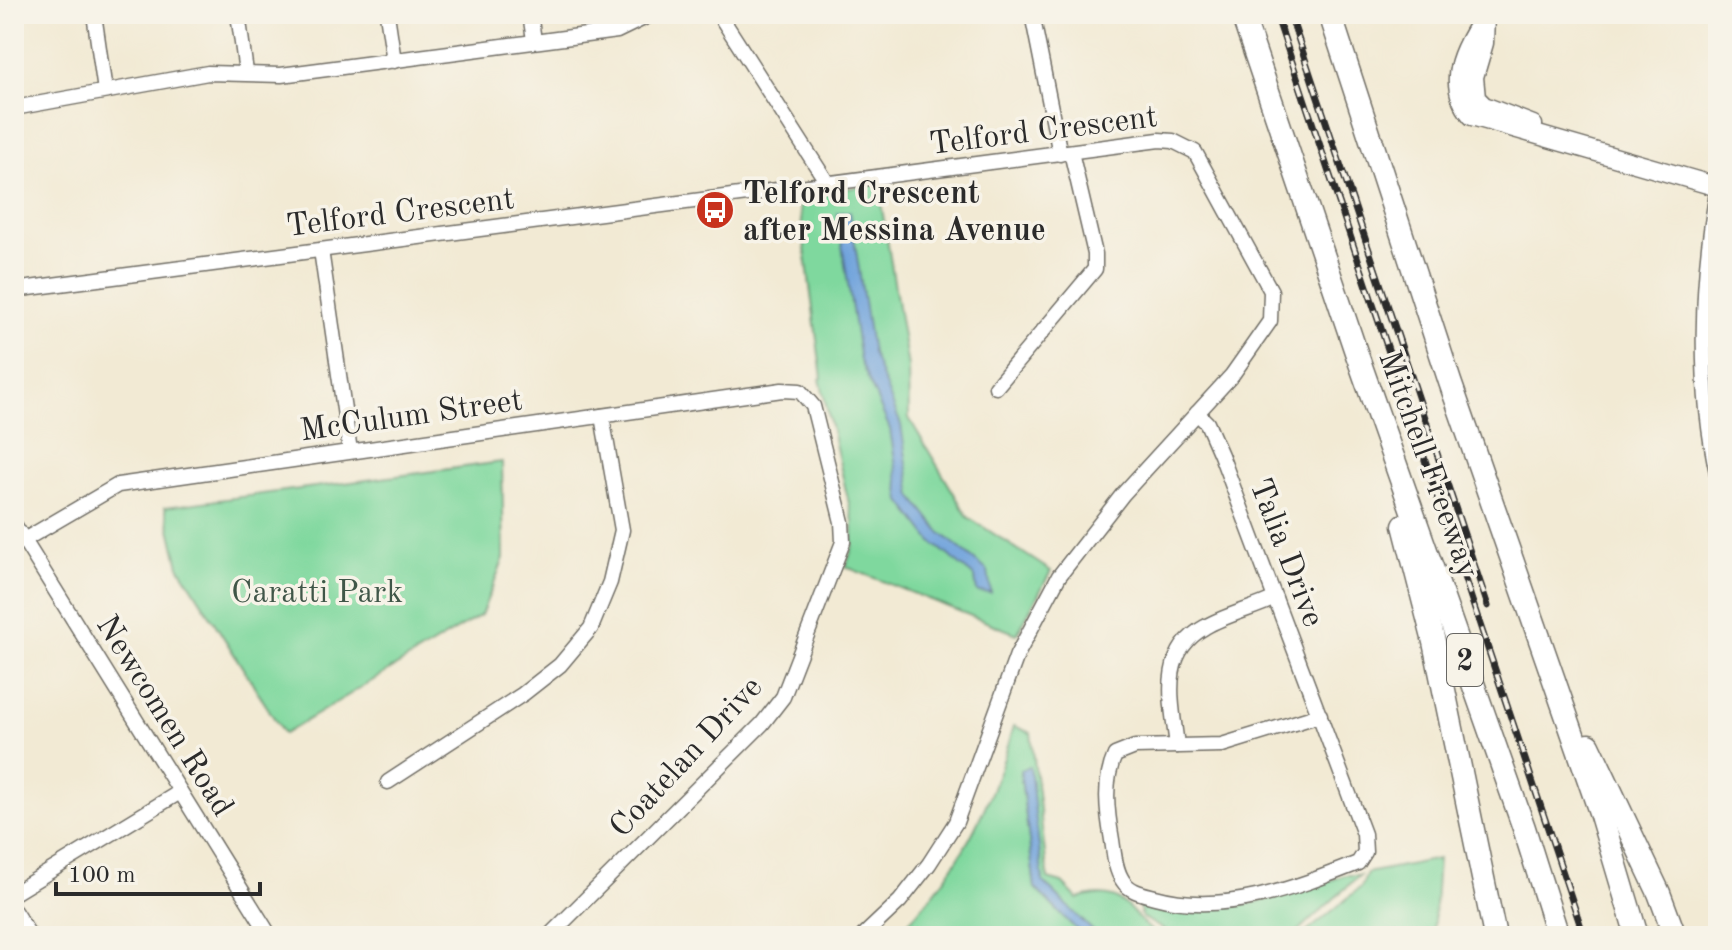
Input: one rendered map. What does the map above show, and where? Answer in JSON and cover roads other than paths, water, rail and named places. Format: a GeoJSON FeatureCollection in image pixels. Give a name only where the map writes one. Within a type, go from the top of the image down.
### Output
{"type":"FeatureCollection","features":[{"type":"Feature","properties":{"kind":"highway","name":"Mitchell Freeway"},"geometry":{"type":"LineString","coordinates":[[1242,14],[1524,828],[1558,936]]}},
{"type":"Feature","properties":{"kind":"highway","name":"Mitchell Freeway"},"geometry":{"type":"LineString","coordinates":[[1330,14],[1450,382],[1601,815],[1637,936]]}},
{"type":"Feature","properties":{"kind":"highway"},"geometry":{"type":"LineString","coordinates":[[1368,385],[1434,642],[1495,936]]}},
{"type":"Feature","properties":{"kind":"highway"},"geometry":{"type":"LineString","coordinates":[[1553,677],[1614,795],[1675,936]]}},
{"type":"Feature","properties":{"kind":"main road"},"geometry":{"type":"LineString","coordinates":[[1485,14],[1471,38],[1455,87],[1469,100],[1472,116],[1492,124],[1545,134],[1718,187]]}},
{"type":"Feature","properties":{"kind":"street"},"geometry":{"type":"LineString","coordinates":[[94,14],[105,91]]}},
{"type":"Feature","properties":{"kind":"street"},"geometry":{"type":"LineString","coordinates":[[238,14],[246,72]]}},
{"type":"Feature","properties":{"kind":"street"},"geometry":{"type":"LineString","coordinates":[[387,14],[394,61]]}},
{"type":"Feature","properties":{"kind":"street"},"geometry":{"type":"LineString","coordinates":[[530,14],[534,40]]}},
{"type":"Feature","properties":{"kind":"street"},"geometry":{"type":"LineString","coordinates":[[14,108],[208,73],[281,75],[617,31],[652,14]]}},
{"type":"Feature","properties":{"kind":"street"},"geometry":{"type":"LineString","coordinates":[[719,14],[828,184]]}},
{"type":"Feature","properties":{"kind":"street"},"geometry":{"type":"LineString","coordinates":[[996,387],[1095,269],[1095,254],[1066,153],[1032,14]]}},
{"type":"Feature","properties":{"kind":"street","name":"Telford Crescent"},"geometry":{"type":"LineString","coordinates":[[14,290],[1159,140],[1185,145],[1195,152],[1271,291],[1270,321],[1261,338],[1123,494],[1059,576],[1017,655],[956,822],[900,901],[863,936]]}},
{"type":"Feature","properties":{"kind":"street"},"geometry":{"type":"LineString","coordinates":[[1718,187],[1711,223],[1704,362],[1718,477]]}},
{"type":"Feature","properties":{"kind":"street"},"geometry":{"type":"LineString","coordinates":[[321,250],[350,451]]}},
{"type":"Feature","properties":{"kind":"street","name":"McCulum Street"},"geometry":{"type":"LineString","coordinates":[[24,540],[118,485],[782,390],[800,391],[813,406]]}},
{"type":"Feature","properties":{"kind":"street","name":"Coatelan Drive"},"geometry":{"type":"LineString","coordinates":[[549,936],[762,724],[783,697],[843,542],[842,522],[813,406]]}},
{"type":"Feature","properties":{"kind":"street","name":"Talia Drive"},"geometry":{"type":"LineString","coordinates":[[1197,413],[1207,423],[1221,455],[1320,715],[1364,834],[1365,852],[1358,863],[1289,891],[1211,903],[1174,902],[1134,891],[1123,882],[1108,821],[1107,772],[1115,755],[1135,747],[1222,745],[1320,715]]}},
{"type":"Feature","properties":{"kind":"street"},"geometry":{"type":"LineString","coordinates":[[388,782],[523,694],[560,665],[591,628],[610,582],[622,530],[602,416]]}},
{"type":"Feature","properties":{"kind":"street","name":"Newcomen Road"},"geometry":{"type":"LineString","coordinates":[[14,524],[270,936]]}},
{"type":"Feature","properties":{"kind":"street"},"geometry":{"type":"LineString","coordinates":[[1177,746],[1170,680],[1174,655],[1203,627],[1275,598]]}},
{"type":"Feature","properties":{"kind":"street"},"geometry":{"type":"LineString","coordinates":[[14,893],[180,792]]}},
{"type":"Feature","properties":{"kind":"street"},"geometry":{"type":"LineString","coordinates":[[14,911],[30,936]]}},
{"type":"Feature","properties":{"kind":"water"},"geometry":{"type":"Polygon","coordinates":[[[850,212],[872,353],[901,425],[912,496],[940,532],[988,571],[991,593],[977,592],[975,577],[932,542],[901,501],[890,429],[860,361],[837,213],[850,212]]]}},
{"type":"Feature","properties":{"kind":"water"},"geometry":{"type":"Polygon","coordinates":[[[1030,767],[1043,882],[1098,936],[1083,936],[1035,888],[1020,770],[1030,767]]]}},
{"type":"Feature","properties":{"kind":"railway"},"geometry":{"type":"LineString","coordinates":[[1276,14],[1584,936]]}},
{"type":"Feature","properties":{"kind":"railway"},"geometry":{"type":"LineString","coordinates":[[1290,14],[1488,606]]}},
{"type":"Feature","properties":{"kind":"place","name":"Telford Crescent after Messina Avenue"},"geometry":{"type":"Point","coordinates":[715,210]}},
{"type":"Feature","properties":{"kind":"park label","name":"Caratti Park"},"geometry":{"type":"Point","coordinates":[317,591]}}]}
